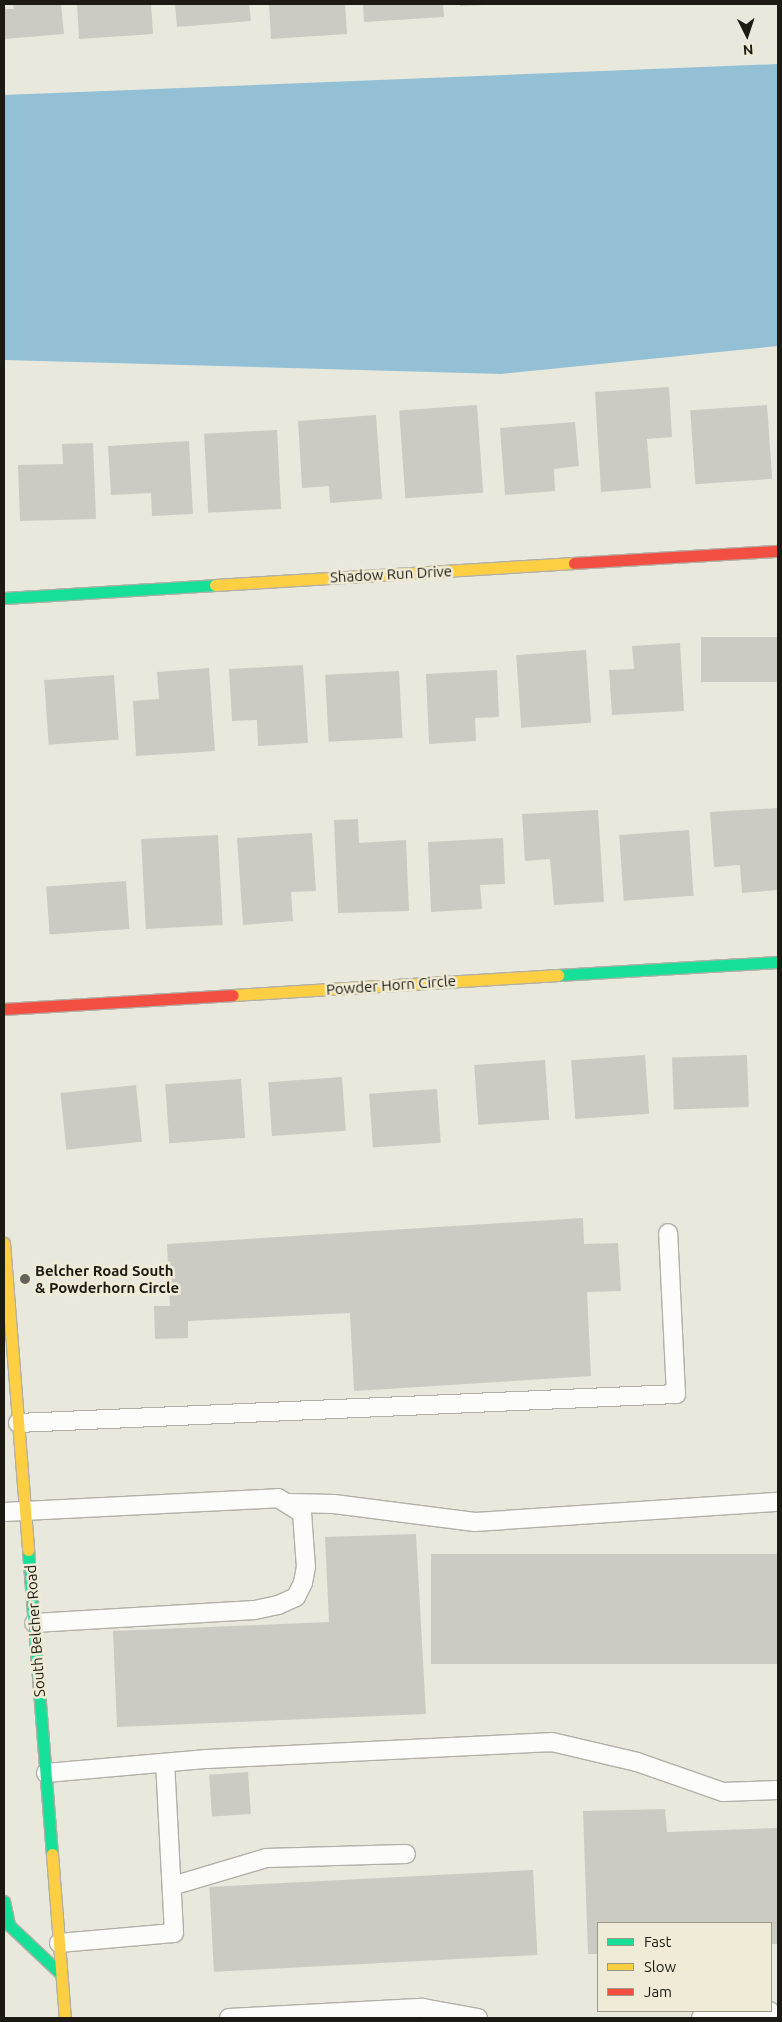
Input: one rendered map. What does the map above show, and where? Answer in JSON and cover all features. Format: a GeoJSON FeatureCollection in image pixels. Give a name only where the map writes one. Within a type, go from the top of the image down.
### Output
{"type":"FeatureCollection","features":[{"type":"Feature","properties":{"kind":"street","name":"Shadow Run Drive"},"geometry":{"type":"LineString","coordinates":[[4,598],[778,551]]}},
{"type":"Feature","properties":{"kind":"street","name":"Powder Horn Circle"},"geometry":{"type":"LineString","coordinates":[[4,1009],[778,962]]}},
{"type":"Feature","properties":{"kind":"street","name":"South Belcher Road"},"geometry":{"type":"LineString","coordinates":[[4,1243],[65,2018]]}},
{"type":"Feature","properties":{"kind":"street"},"geometry":{"type":"LineString","coordinates":[[4,1901],[9,1925],[62,1974]]}},
{"type":"Feature","properties":{"kind":"lane"},"geometry":{"type":"LineString","coordinates":[[18,1423],[676,1394],[668,1233]]}},
{"type":"Feature","properties":{"kind":"lane"},"geometry":{"type":"LineString","coordinates":[[4,1512],[278,1498],[290,1503],[302,1513],[305,1558],[303,1583],[296,1597],[254,1610],[34,1623]]}},
{"type":"Feature","properties":{"kind":"lane"},"geometry":{"type":"LineString","coordinates":[[290,1503],[334,1504],[475,1522],[778,1502]]}},
{"type":"Feature","properties":{"kind":"lane"},"geometry":{"type":"LineString","coordinates":[[46,1773],[165,1763],[552,1742],[637,1762],[723,1792],[778,1790]]}},
{"type":"Feature","properties":{"kind":"lane"},"geometry":{"type":"LineString","coordinates":[[59,1943],[174,1934],[165,1763]]}},
{"type":"Feature","properties":{"kind":"lane"},"geometry":{"type":"LineString","coordinates":[[172,1886],[266,1858],[406,1854]]}},
{"type":"Feature","properties":{"kind":"lane"},"geometry":{"type":"LineString","coordinates":[[229,2018],[424,2008],[478,2018]]}},
{"type":"Feature","properties":{"kind":"lane"},"geometry":{"type":"LineString","coordinates":[[701,2018],[760,2012]]}},
{"type":"Feature","properties":{"kind":"water"},"geometry":{"type":"Polygon","coordinates":[[[778,64],[778,346],[501,374],[4,360],[4,95],[778,64]]]}},
{"type":"Feature","properties":{"kind":"building"},"geometry":{"type":"Polygon","coordinates":[[[13,4],[61,4],[64,34],[4,39],[4,9],[14,9],[13,4]]]}},
{"type":"Feature","properties":{"kind":"building"},"geometry":{"type":"Polygon","coordinates":[[[77,4],[151,4],[153,34],[79,39],[77,4]]]}},
{"type":"Feature","properties":{"kind":"building"},"geometry":{"type":"Polygon","coordinates":[[[175,4],[249,4],[251,21],[177,27],[175,4]]]}},
{"type":"Feature","properties":{"kind":"building"},"geometry":{"type":"Polygon","coordinates":[[[269,4],[345,4],[347,34],[271,39],[269,4]]]}},
{"type":"Feature","properties":{"kind":"building"},"geometry":{"type":"Polygon","coordinates":[[[363,4],[443,4],[444,17],[364,22],[363,4]]]}},
{"type":"Feature","properties":{"kind":"building"},"geometry":{"type":"Polygon","coordinates":[[[460,4],[486,4],[486,5],[460,6],[460,4]]]}},
{"type":"Feature","properties":{"kind":"building"},"geometry":{"type":"Polygon","coordinates":[[[669,387],[672,437],[647,439],[651,488],[601,492],[595,392],[669,387]]]}},
{"type":"Feature","properties":{"kind":"building"},"geometry":{"type":"Polygon","coordinates":[[[477,405],[483,493],[405,498],[399,410],[477,405]]]}},
{"type":"Feature","properties":{"kind":"building"},"geometry":{"type":"Polygon","coordinates":[[[767,405],[772,479],[695,484],[690,410],[767,405]]]}},
{"type":"Feature","properties":{"kind":"building"},"geometry":{"type":"Polygon","coordinates":[[[376,415],[382,499],[330,503],[329,486],[302,488],[298,421],[376,415]]]}},
{"type":"Feature","properties":{"kind":"building"},"geometry":{"type":"Polygon","coordinates":[[[575,422],[579,466],[554,469],[555,491],[505,495],[500,428],[575,422]]]}},
{"type":"Feature","properties":{"kind":"building"},"geometry":{"type":"Polygon","coordinates":[[[277,430],[281,509],[208,513],[204,434],[277,430]]]}},
{"type":"Feature","properties":{"kind":"building"},"geometry":{"type":"Polygon","coordinates":[[[189,441],[193,514],[152,516],[151,493],[111,495],[108,446],[189,441]]]}},
{"type":"Feature","properties":{"kind":"building"},"geometry":{"type":"Polygon","coordinates":[[[93,443],[96,519],[20,521],[18,465],[63,464],[62,444],[93,443]]]}},
{"type":"Feature","properties":{"kind":"building"},"geometry":{"type":"Polygon","coordinates":[[[701,637],[778,637],[778,682],[701,682],[701,637]]]}},
{"type":"Feature","properties":{"kind":"building"},"geometry":{"type":"Polygon","coordinates":[[[680,643],[684,711],[612,715],[609,670],[634,669],[632,646],[680,643]]]}},
{"type":"Feature","properties":{"kind":"building"},"geometry":{"type":"Polygon","coordinates":[[[586,650],[591,723],[521,728],[516,655],[586,650]]]}},
{"type":"Feature","properties":{"kind":"building"},"geometry":{"type":"Polygon","coordinates":[[[303,665],[308,743],[258,746],[257,720],[232,721],[229,669],[303,665]]]}},
{"type":"Feature","properties":{"kind":"building"},"geometry":{"type":"Polygon","coordinates":[[[209,668],[215,751],[136,756],[133,701],[159,699],[157,672],[209,668]]]}},
{"type":"Feature","properties":{"kind":"building"},"geometry":{"type":"Polygon","coordinates":[[[497,670],[499,717],[475,718],[476,741],[429,744],[426,674],[497,670]]]}},
{"type":"Feature","properties":{"kind":"building"},"geometry":{"type":"Polygon","coordinates":[[[399,671],[403,738],[329,742],[325,675],[399,671]]]}},
{"type":"Feature","properties":{"kind":"building"},"geometry":{"type":"Polygon","coordinates":[[[114,675],[119,740],[49,745],[44,680],[114,675]]]}},
{"type":"Feature","properties":{"kind":"building"},"geometry":{"type":"Polygon","coordinates":[[[778,808],[778,890],[742,893],[740,865],[714,867],[710,812],[778,808]]]}},
{"type":"Feature","properties":{"kind":"building"},"geometry":{"type":"Polygon","coordinates":[[[598,810],[604,902],[554,905],[550,859],[525,861],[522,814],[598,810]]]}},
{"type":"Feature","properties":{"kind":"building"},"geometry":{"type":"Polygon","coordinates":[[[358,819],[359,843],[406,840],[409,911],[338,913],[334,820],[358,819]]]}},
{"type":"Feature","properties":{"kind":"building"},"geometry":{"type":"Polygon","coordinates":[[[689,830],[694,896],[624,901],[619,835],[689,830]]]}},
{"type":"Feature","properties":{"kind":"building"},"geometry":{"type":"Polygon","coordinates":[[[312,833],[316,891],[291,892],[293,921],[243,925],[237,838],[312,833]]]}},
{"type":"Feature","properties":{"kind":"building"},"geometry":{"type":"Polygon","coordinates":[[[218,835],[223,925],[146,929],[141,839],[218,835]]]}},
{"type":"Feature","properties":{"kind":"building"},"geometry":{"type":"Polygon","coordinates":[[[503,838],[505,884],[480,885],[482,909],[431,912],[428,842],[503,838]]]}},
{"type":"Feature","properties":{"kind":"building"},"geometry":{"type":"Polygon","coordinates":[[[126,881],[129,929],[50,934],[46,887],[126,881]]]}},
{"type":"Feature","properties":{"kind":"building"},"geometry":{"type":"Polygon","coordinates":[[[645,1055],[649,1114],[575,1119],[571,1060],[645,1055]]]}},
{"type":"Feature","properties":{"kind":"building"},"geometry":{"type":"Polygon","coordinates":[[[747,1055],[749,1107],[674,1110],[672,1058],[747,1055]]]}},
{"type":"Feature","properties":{"kind":"building"},"geometry":{"type":"Polygon","coordinates":[[[545,1060],[549,1120],[478,1125],[474,1065],[545,1060]]]}},
{"type":"Feature","properties":{"kind":"building"},"geometry":{"type":"Polygon","coordinates":[[[342,1077],[346,1131],[272,1136],[268,1082],[342,1077]]]}},
{"type":"Feature","properties":{"kind":"building"},"geometry":{"type":"Polygon","coordinates":[[[241,1079],[245,1138],[169,1143],[165,1084],[241,1079]]]}},
{"type":"Feature","properties":{"kind":"building"},"geometry":{"type":"Polygon","coordinates":[[[136,1085],[142,1142],[66,1150],[60,1093],[136,1085]]]}},
{"type":"Feature","properties":{"kind":"building"},"geometry":{"type":"Polygon","coordinates":[[[437,1089],[441,1143],[373,1148],[369,1094],[437,1089]]]}},
{"type":"Feature","properties":{"kind":"building"},"geometry":{"type":"Polygon","coordinates":[[[583,1218],[584,1244],[618,1243],[621,1291],[587,1292],[591,1376],[354,1391],[350,1313],[188,1321],[188,1338],[155,1339],[154,1306],[170,1306],[167,1244],[583,1218]]]}},
{"type":"Feature","properties":{"kind":"building"},"geometry":{"type":"Polygon","coordinates":[[[416,1534],[426,1714],[117,1727],[113,1631],[329,1622],[325,1537],[416,1534]]]}},
{"type":"Feature","properties":{"kind":"building"},"geometry":{"type":"Polygon","coordinates":[[[431,1554],[778,1554],[778,1664],[431,1664],[431,1554]]]}},
{"type":"Feature","properties":{"kind":"building"},"geometry":{"type":"Polygon","coordinates":[[[248,1772],[251,1814],[212,1817],[209,1775],[248,1772]]]}},
{"type":"Feature","properties":{"kind":"building"},"geometry":{"type":"Polygon","coordinates":[[[665,1809],[667,1832],[778,1828],[778,1944],[772,1944],[772,1922],[597,1922],[597,1954],[588,1954],[583,1811],[665,1809]]]}},
{"type":"Feature","properties":{"kind":"building"},"geometry":{"type":"Polygon","coordinates":[[[533,1870],[537,1955],[214,1972],[209,1887],[533,1870]]]}},
{"type":"Feature","properties":{"kind":"traffic: fast"},"geometry":{"type":"LineString","coordinates":[[4,598],[215,585]]}},
{"type":"Feature","properties":{"kind":"traffic: fast"},"geometry":{"type":"LineString","coordinates":[[558,975],[778,962]]}},
{"type":"Feature","properties":{"kind":"traffic: fast"},"geometry":{"type":"LineString","coordinates":[[28,1550],[52,1854]]}},
{"type":"Feature","properties":{"kind":"traffic: fast"},"geometry":{"type":"LineString","coordinates":[[4,1901],[9,1925],[61,1974]]}},
{"type":"Feature","properties":{"kind":"traffic: slow"},"geometry":{"type":"LineString","coordinates":[[215,585],[574,563]]}},
{"type":"Feature","properties":{"kind":"traffic: slow"},"geometry":{"type":"LineString","coordinates":[[233,995],[558,975]]}},
{"type":"Feature","properties":{"kind":"traffic: slow"},"geometry":{"type":"LineString","coordinates":[[4,1243],[28,1550]]}},
{"type":"Feature","properties":{"kind":"traffic: slow"},"geometry":{"type":"LineString","coordinates":[[52,1854],[65,2018]]}},
{"type":"Feature","properties":{"kind":"traffic: jam"},"geometry":{"type":"LineString","coordinates":[[574,563],[778,551]]}},
{"type":"Feature","properties":{"kind":"traffic: jam"},"geometry":{"type":"LineString","coordinates":[[4,1009],[233,995]]}},
{"type":"Feature","properties":{"kind":"place","name":"Belcher Road South & Powderhorn Circle"},"geometry":{"type":"Point","coordinates":[25,1279]}}]}
